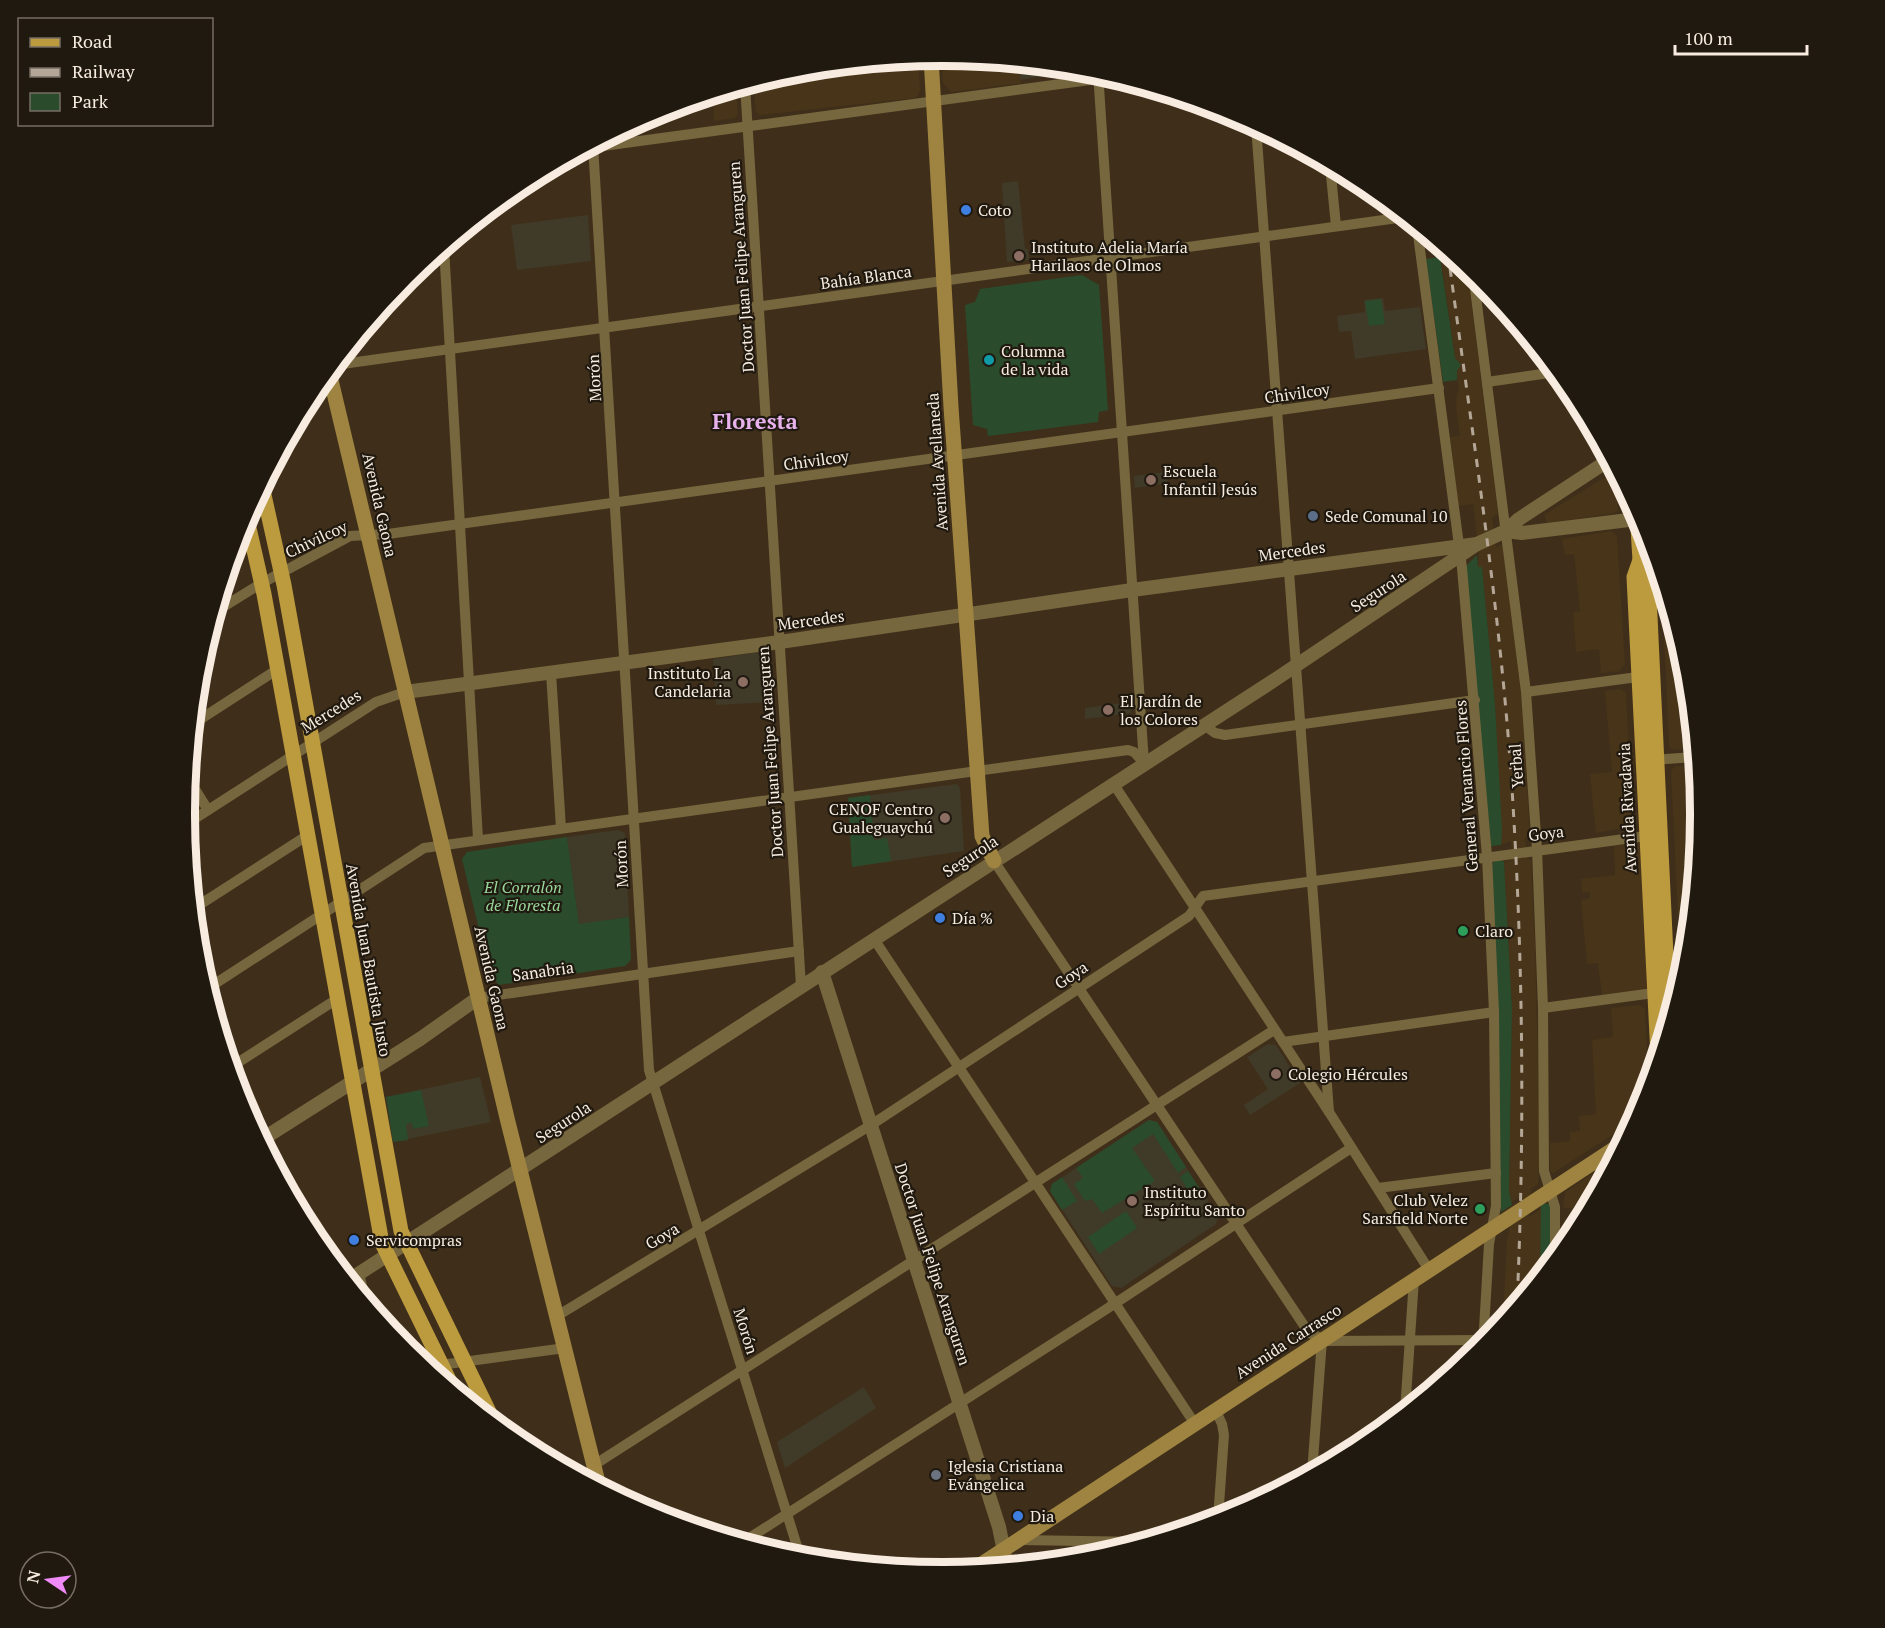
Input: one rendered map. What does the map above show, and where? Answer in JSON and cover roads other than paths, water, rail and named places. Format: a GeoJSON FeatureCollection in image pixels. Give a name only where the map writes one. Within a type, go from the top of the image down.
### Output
{"type":"FeatureCollection","features":[{"type":"Feature","properties":{"kind":"main road","name":"Avenida Avellaneda"},"geometry":{"type":"LineString","coordinates":[[932,66],[955,455],[982,836],[994,861]]}},
{"type":"Feature","properties":{"kind":"main road","name":"Avenida Gaona"},"geometry":{"type":"LineString","coordinates":[[332,383],[478,998],[597,1477]]}},
{"type":"Feature","properties":{"kind":"main road","name":"Avenida Juan Bautista Justo"},"geometry":{"type":"LineString","coordinates":[[265,498],[282,572],[311,743],[401,1231],[487,1407]]}},
{"type":"Feature","properties":{"kind":"main road"},"geometry":{"type":"LineString","coordinates":[[250,531],[262,583],[294,755],[382,1243],[431,1359]]}},
{"type":"Feature","properties":{"kind":"main road","name":"Avenida Rivadavia"},"geometry":{"type":"LineString","coordinates":[[1647,564],[1646,676],[1661,992],[1659,1026]]}},
{"type":"Feature","properties":{"kind":"main road","name":"Avenida Rivadavia"},"geometry":{"type":"LineString","coordinates":[[1661,992],[1665,1007]]}},
{"type":"Feature","properties":{"kind":"main road","name":"Avenida Carrasco"},"geometry":{"type":"LineString","coordinates":[[989,1560],[1610,1151]]}},
{"type":"Feature","properties":{"kind":"street"},"geometry":{"type":"LineString","coordinates":[[611,144],[934,101],[1078,78]]}},
{"type":"Feature","properties":{"kind":"street"},"geometry":{"type":"LineString","coordinates":[[1099,83],[1109,258],[1144,763]]}},
{"type":"Feature","properties":{"kind":"street","name":"Doctor Juan Felipe Aranguren"},"geometry":{"type":"LineString","coordinates":[[746,92],[801,986]]}},
{"type":"Feature","properties":{"kind":"street"},"geometry":{"type":"LineString","coordinates":[[1257,136],[1329,1112]]}},
{"type":"Feature","properties":{"kind":"street","name":"Morón"},"geometry":{"type":"LineString","coordinates":[[593,153],[606,327],[633,819],[652,1083],[798,1548]]}},
{"type":"Feature","properties":{"kind":"street"},"geometry":{"type":"LineString","coordinates":[[1331,175],[1336,226]]}},
{"type":"Feature","properties":{"kind":"street","name":"Bahía Blanca"},"geometry":{"type":"LineString","coordinates":[[347,362],[1264,237],[1392,217]]}},
{"type":"Feature","properties":{"kind":"street","name":"General Venancio Flores"},"geometry":{"type":"LineString","coordinates":[[1420,239],[1459,551],[1475,700],[1487,856],[1494,1012],[1496,1206],[1492,1227],[1484,1329]]}},
{"type":"Feature","properties":{"kind":"street"},"geometry":{"type":"LineString","coordinates":[[445,256],[478,839]]}},
{"type":"Feature","properties":{"kind":"street","name":"Yerbal"},"geometry":{"type":"LineString","coordinates":[[1475,289],[1526,692],[1537,849],[1543,1008],[1544,1171],[1555,1207],[1555,1243]]}},
{"type":"Feature","properties":{"kind":"street"},"geometry":{"type":"LineString","coordinates":[[1487,382],[1546,373]]}},
{"type":"Feature","properties":{"kind":"street","name":"Chivilcoy"},"geometry":{"type":"LineString","coordinates":[[224,606],[262,583],[350,536],[460,524],[771,482],[1439,388]]}},
{"type":"Feature","properties":{"kind":"street"},"geometry":{"type":"LineString","coordinates":[[1506,531],[1539,506],[1603,464]]}},
{"type":"Feature","properties":{"kind":"street"},"geometry":{"type":"LineString","coordinates":[[1539,506],[1535,519],[1545,531]]}},
{"type":"Feature","properties":{"kind":"street"},"geometry":{"type":"LineString","coordinates":[[1506,531],[1521,533],[1545,531],[1629,517]]}},
{"type":"Feature","properties":{"kind":"street","name":"Mercedes"},"geometry":{"type":"LineString","coordinates":[[195,818],[376,702],[405,692],[780,642],[1432,549],[1459,551],[1506,531]]}},
{"type":"Feature","properties":{"kind":"street"},"geometry":{"type":"LineString","coordinates":[[1432,549],[1440,558],[1439,571]]}},
{"type":"Feature","properties":{"kind":"street","name":"Segurola"},"geometry":{"type":"LineString","coordinates":[[355,1276],[1439,571],[1459,551]]}},
{"type":"Feature","properties":{"kind":"street"},"geometry":{"type":"LineString","coordinates":[[201,719],[278,669]]}},
{"type":"Feature","properties":{"kind":"street"},"geometry":{"type":"LineString","coordinates":[[551,673],[561,828]]}},
{"type":"Feature","properties":{"kind":"street"},"geometry":{"type":"LineString","coordinates":[[1526,692],[1646,676]]}},
{"type":"Feature","properties":{"kind":"street"},"geometry":{"type":"LineString","coordinates":[[1204,725],[1215,733],[1225,735],[1475,700]]}},
{"type":"Feature","properties":{"kind":"street"},"geometry":{"type":"LineString","coordinates":[[215,984],[424,848],[1128,750],[1134,752],[1144,763]]}},
{"type":"Feature","properties":{"kind":"street"},"geometry":{"type":"LineString","coordinates":[[1650,760],[1688,757]]}},
{"type":"Feature","properties":{"kind":"street"},"geometry":{"type":"LineString","coordinates":[[1113,783],[1329,1112],[1429,1270]]}},
{"type":"Feature","properties":{"kind":"street"},"geometry":{"type":"LineString","coordinates":[[195,790],[208,810]]}},
{"type":"Feature","properties":{"kind":"street"},"geometry":{"type":"LineString","coordinates":[[200,904],[308,835]]}},
{"type":"Feature","properties":{"kind":"street","name":"Goya"},"geometry":{"type":"LineString","coordinates":[[557,1316],[872,1125],[1189,916],[1200,898],[1209,894],[1653,835]]}},
{"type":"Feature","properties":{"kind":"street"},"geometry":{"type":"LineString","coordinates":[[994,861],[1158,1104],[1304,1327],[1322,1340],[1471,1343]]}},
{"type":"Feature","properties":{"kind":"street"},"geometry":{"type":"LineString","coordinates":[[874,939],[1195,1424]]}},
{"type":"Feature","properties":{"kind":"street","name":"Sanabria"},"geometry":{"type":"LineString","coordinates":[[268,1136],[370,1068],[420,1039],[478,998],[799,951]]}},
{"type":"Feature","properties":{"kind":"street","name":"Doctor Juan Felipe Aranguren"},"geometry":{"type":"LineString","coordinates":[[822,972],[915,1261],[1006,1559]]}},
{"type":"Feature","properties":{"kind":"street"},"geometry":{"type":"LineString","coordinates":[[1543,1008],[1661,992]]}},
{"type":"Feature","properties":{"kind":"street"},"geometry":{"type":"LineString","coordinates":[[237,1063],[337,999]]}},
{"type":"Feature","properties":{"kind":"street"},"geometry":{"type":"LineString","coordinates":[[1283,1042],[1494,1012]]}},
{"type":"Feature","properties":{"kind":"street"},"geometry":{"type":"LineString","coordinates":[[594,1465],[1274,1030]]}},
{"type":"Feature","properties":{"kind":"street"},"geometry":{"type":"LineString","coordinates":[[751,1537],[1352,1148]]}},
{"type":"Feature","properties":{"kind":"street"},"geometry":{"type":"LineString","coordinates":[[1378,1188],[1496,1173]]}},
{"type":"Feature","properties":{"kind":"street"},"geometry":{"type":"LineString","coordinates":[[1406,1401],[1414,1280]]}},
{"type":"Feature","properties":{"kind":"street"},"geometry":{"type":"LineString","coordinates":[[1313,1464],[1322,1340]]}},
{"type":"Feature","properties":{"kind":"street"},"geometry":{"type":"LineString","coordinates":[[438,1366],[565,1348]]}},
{"type":"Feature","properties":{"kind":"street"},"geometry":{"type":"LineString","coordinates":[[1216,1411],[1224,1436],[1219,1509]]}},
{"type":"Feature","properties":{"kind":"street"},"geometry":{"type":"LineString","coordinates":[[1058,1515],[1055,1529],[1059,1535],[1069,1540]]}},
{"type":"Feature","properties":{"kind":"street"},"geometry":{"type":"LineString","coordinates":[[1020,1540],[1117,1541]]}},
{"type":"Feature","properties":{"kind":"railway"},"geometry":{"type":"LineString","coordinates":[[1450,265],[1492,578],[1511,774],[1522,1039],[1518,1292]]}},
{"type":"Feature","properties":{"kind":"place","name":"Coto"},"geometry":{"type":"Point","coordinates":[966,210]}},
{"type":"Feature","properties":{"kind":"place","name":"Instituto Adelia María Harilaos de Olmos"},"geometry":{"type":"Point","coordinates":[1019,256]}},
{"type":"Feature","properties":{"kind":"place","name":"Columna de la vida"},"geometry":{"type":"Point","coordinates":[989,360]}},
{"type":"Feature","properties":{"kind":"place","name":"Escuela Infantil Jesús"},"geometry":{"type":"Point","coordinates":[1151,480]}},
{"type":"Feature","properties":{"kind":"place","name":"Sede Comunal 10"},"geometry":{"type":"Point","coordinates":[1313,516]}},
{"type":"Feature","properties":{"kind":"place","name":"Instituto La Candelaria"},"geometry":{"type":"Point","coordinates":[743,682]}},
{"type":"Feature","properties":{"kind":"place","name":"El Jardín de los Colores"},"geometry":{"type":"Point","coordinates":[1108,710]}},
{"type":"Feature","properties":{"kind":"place","name":"CENOF Centro Gualeguaychú"},"geometry":{"type":"Point","coordinates":[945,818]}},
{"type":"Feature","properties":{"kind":"place","name":"Día %"},"geometry":{"type":"Point","coordinates":[940,918]}},
{"type":"Feature","properties":{"kind":"place","name":"Claro"},"geometry":{"type":"Point","coordinates":[1463,931]}},
{"type":"Feature","properties":{"kind":"place","name":"Colegio Hércules"},"geometry":{"type":"Point","coordinates":[1276,1074]}},
{"type":"Feature","properties":{"kind":"place","name":"Instituto Espíritu Santo"},"geometry":{"type":"Point","coordinates":[1132,1201]}},
{"type":"Feature","properties":{"kind":"place","name":"Club Velez Sarsfield Norte"},"geometry":{"type":"Point","coordinates":[1480,1209]}},
{"type":"Feature","properties":{"kind":"place","name":"Servicompras"},"geometry":{"type":"Point","coordinates":[354,1240]}},
{"type":"Feature","properties":{"kind":"place","name":"Iglesia Cristiana Evángelica"},"geometry":{"type":"Point","coordinates":[936,1475]}},
{"type":"Feature","properties":{"kind":"place","name":"Dia"},"geometry":{"type":"Point","coordinates":[1018,1516]}},
{"type":"Feature","properties":{"kind":"district","name":"Floresta"},"geometry":{"type":"Point","coordinates":[755,421]}},
{"type":"Feature","properties":{"kind":"park label","name":"El Corralón de Floresta"},"geometry":{"type":"Point","coordinates":[523,896]}}]}
